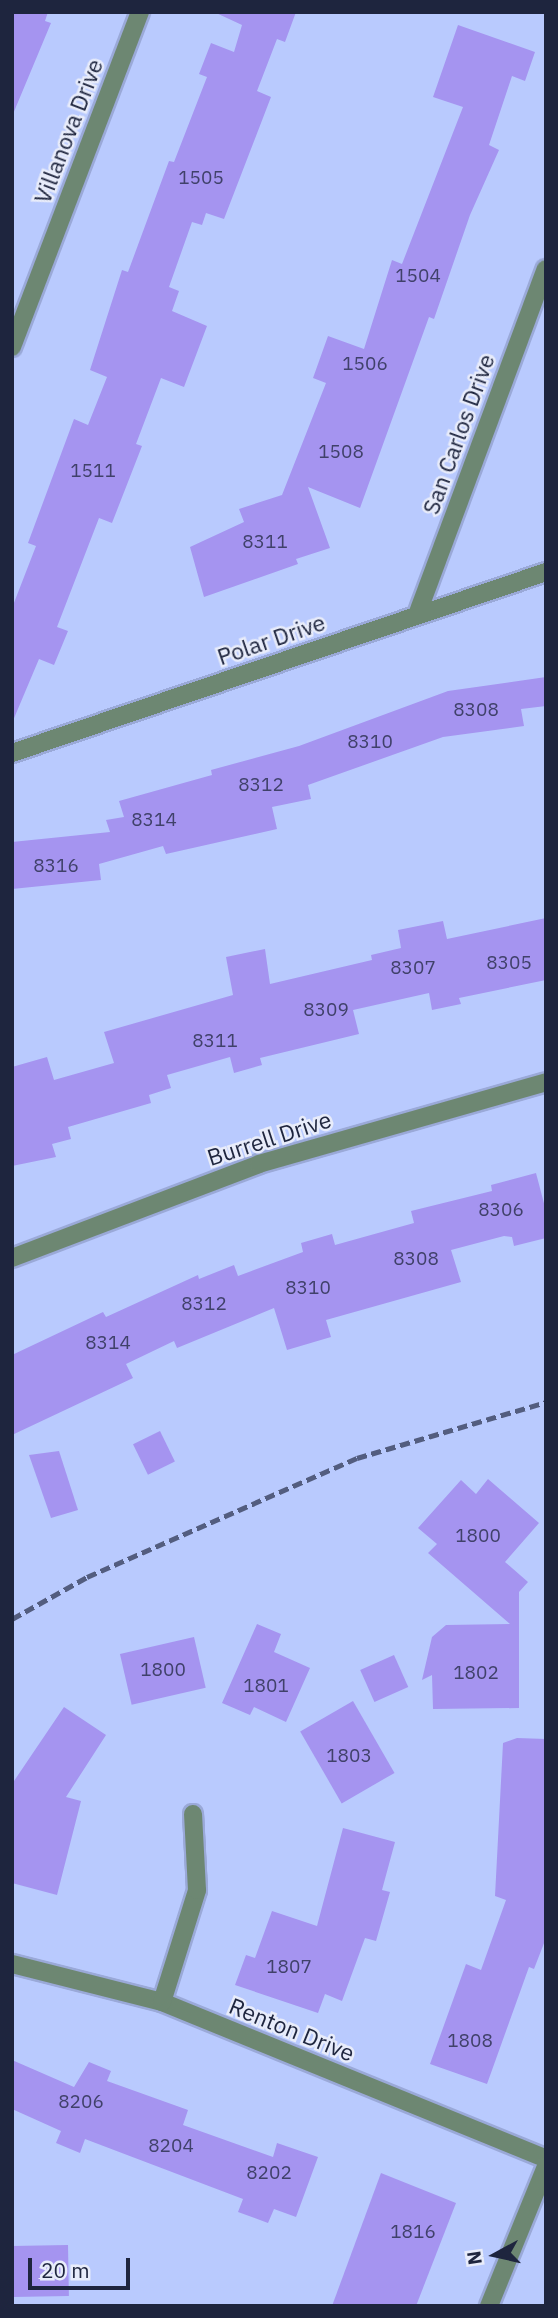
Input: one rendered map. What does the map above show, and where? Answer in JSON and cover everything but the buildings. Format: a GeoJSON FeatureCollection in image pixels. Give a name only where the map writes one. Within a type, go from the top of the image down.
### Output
{"type":"FeatureCollection","features":[{"type":"Feature","properties":{"kind":"street","name":"Villanova Drive"},"geometry":{"type":"LineString","coordinates":[[12,347],[139,12]]}},
{"type":"Feature","properties":{"kind":"street","name":"San Carlos Drive"},"geometry":{"type":"LineString","coordinates":[[417,615],[546,270]]}},
{"type":"Feature","properties":{"kind":"street","name":"Polar Drive"},"geometry":{"type":"LineString","coordinates":[[12,753],[546,572]]}},
{"type":"Feature","properties":{"kind":"street","name":"Burrell Drive"},"geometry":{"type":"LineString","coordinates":[[12,1258],[259,1164],[546,1082]]}},
{"type":"Feature","properties":{"kind":"street"},"geometry":{"type":"LineString","coordinates":[[162,2002],[198,1890],[193,1814]]}},
{"type":"Feature","properties":{"kind":"street","name":"Renton Drive"},"geometry":{"type":"LineString","coordinates":[[12,1964],[162,2002],[546,2159]]}},
{"type":"Feature","properties":{"kind":"street"},"geometry":{"type":"LineString","coordinates":[[489,2306],[546,2166]]}},
{"type":"Feature","properties":{"kind":"railway"},"geometry":{"type":"LineString","coordinates":[[12,1619],[87,1577],[357,1458],[546,1402]]}}]}
